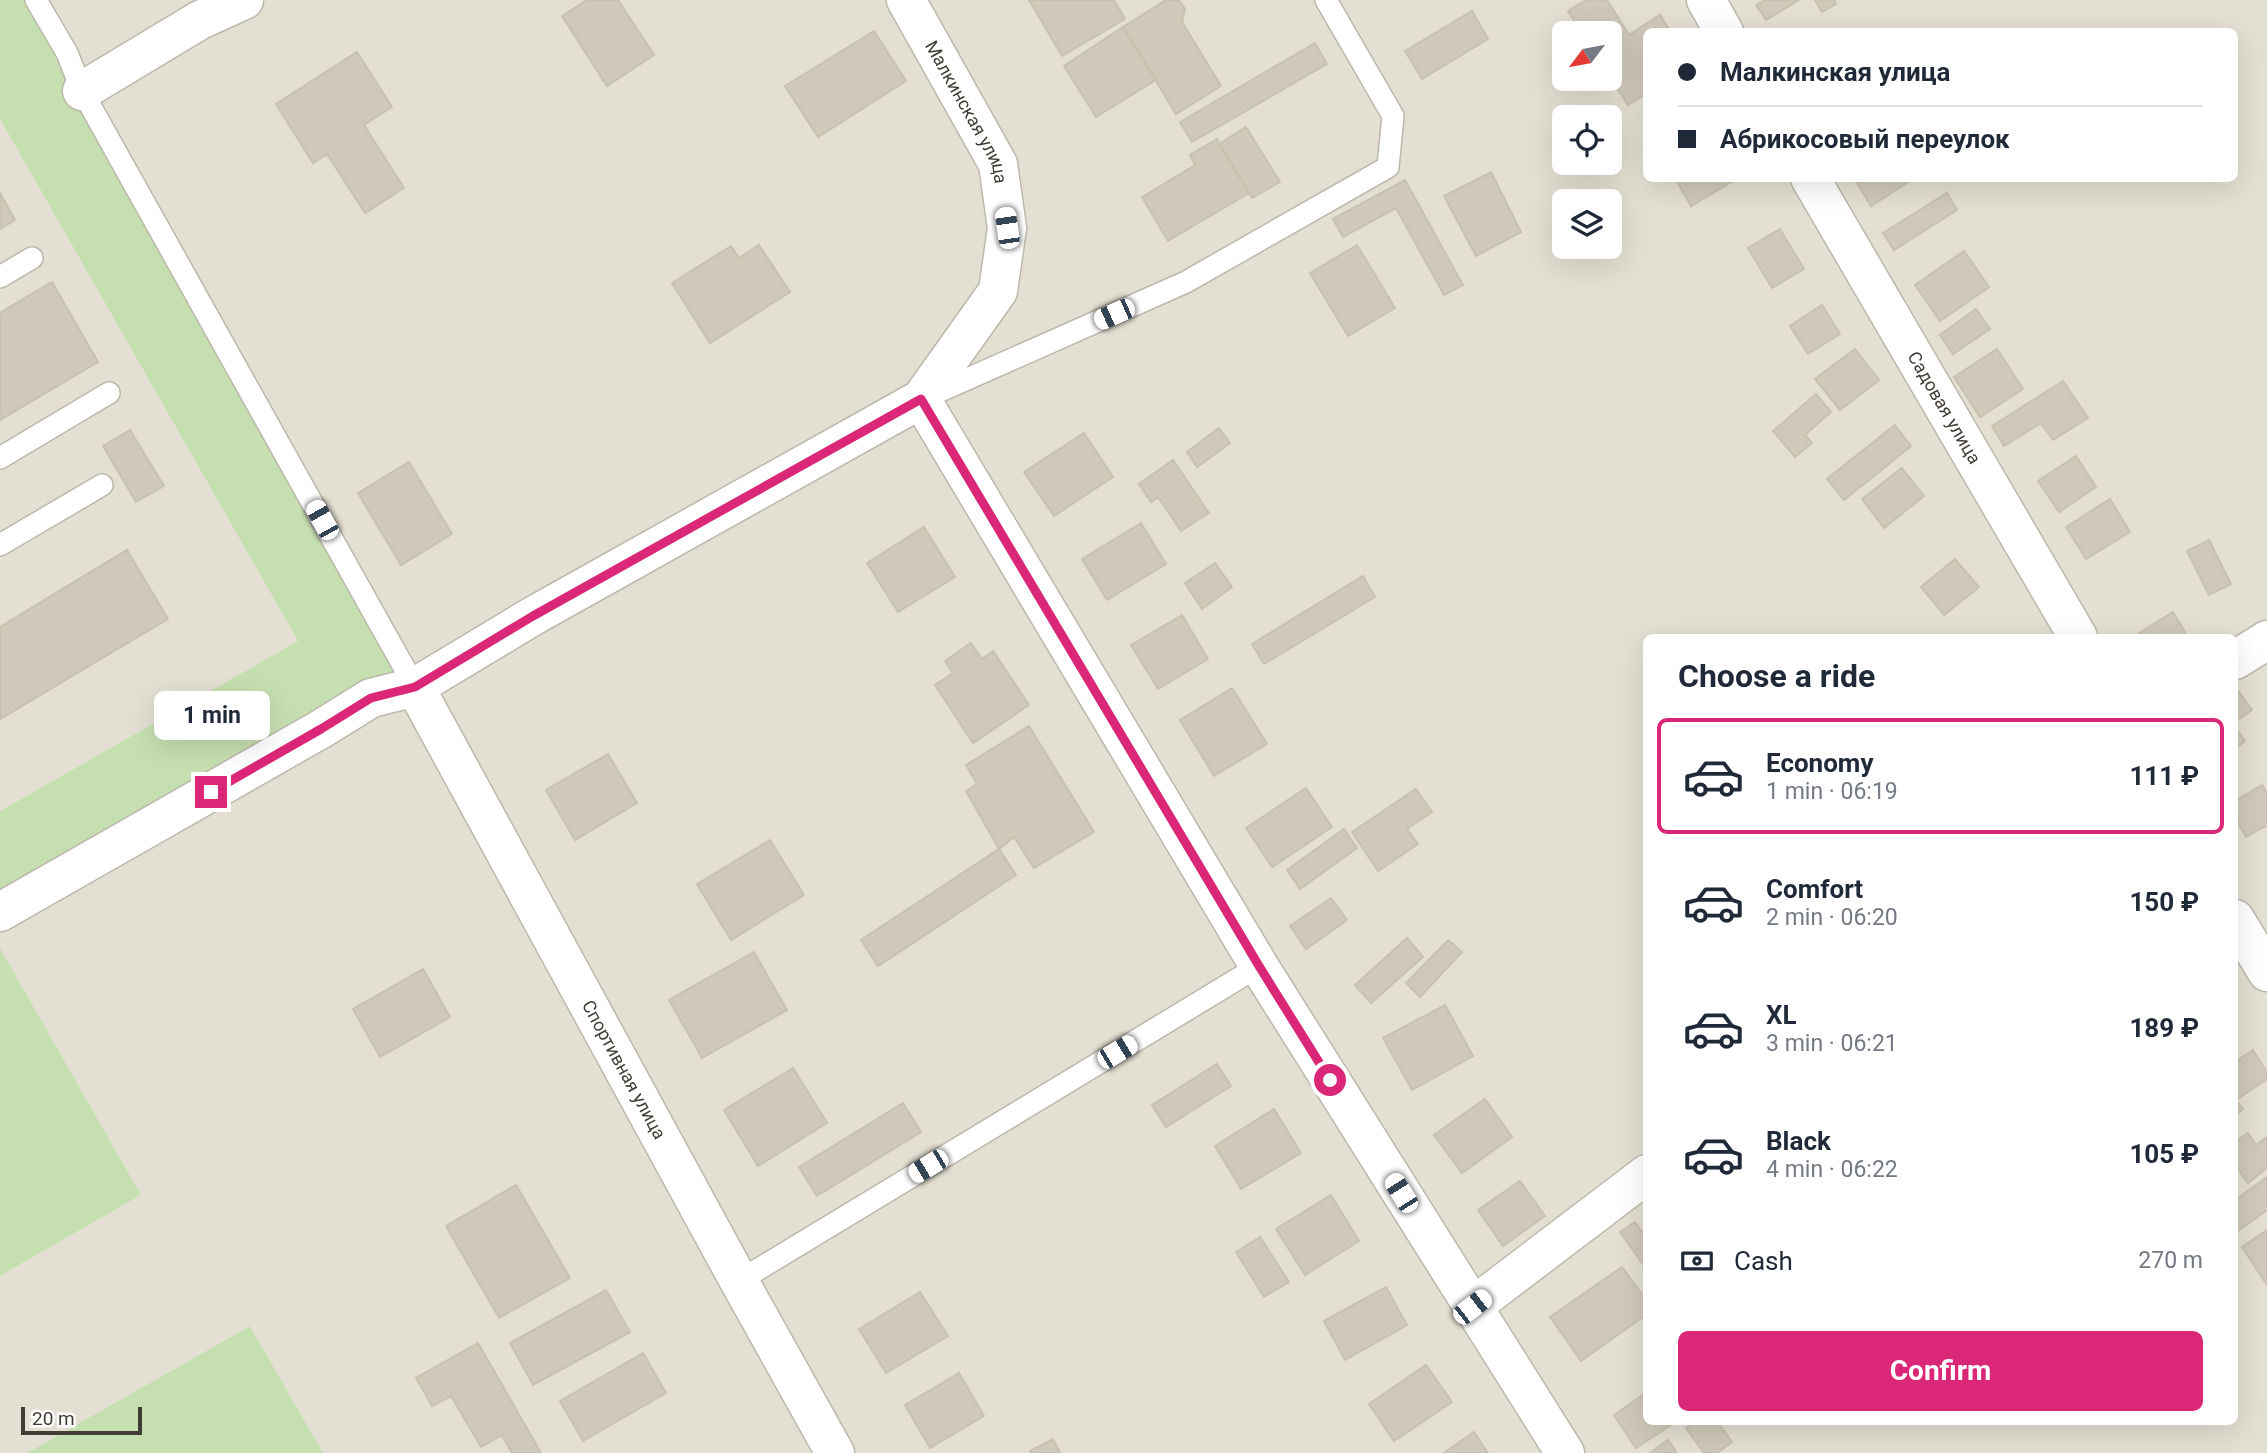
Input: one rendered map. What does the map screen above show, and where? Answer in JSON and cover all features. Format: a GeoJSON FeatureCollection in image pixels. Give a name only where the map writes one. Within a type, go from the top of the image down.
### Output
{"type":"FeatureCollection","features":[{"type":"Feature","properties":{"kind":"street"},"geometry":{"type":"LineString","coordinates":[[82,91],[200,20],[244,0]]}},
{"type":"Feature","properties":{"kind":"street","name":"Малкинская улица"},"geometry":{"type":"LineString","coordinates":[[906,0],[998,164],[1007,228],[998,291],[921,399]]}},
{"type":"Feature","properties":{"kind":"street"},"geometry":{"type":"LineString","coordinates":[[1706,0],[1722,28]]}},
{"type":"Feature","properties":{"kind":"street","name":"Садовая улица"},"geometry":{"type":"LineString","coordinates":[[1812,182],[2076,634]]}},
{"type":"Feature","properties":{"kind":"street"},"geometry":{"type":"LineString","coordinates":[[0,912],[371,698],[415,687],[533,616],[921,399],[1259,966],[1564,1453]]}},
{"type":"Feature","properties":{"kind":"street"},"geometry":{"type":"LineString","coordinates":[[2238,658],[2267,639]]}},
{"type":"Feature","properties":{"kind":"street","name":"Спортивная улица"},"geometry":{"type":"LineString","coordinates":[[415,687],[738,1281],[835,1453]]}},
{"type":"Feature","properties":{"kind":"street"},"geometry":{"type":"LineString","coordinates":[[2238,924],[2267,972]]}},
{"type":"Feature","properties":{"kind":"street"},"geometry":{"type":"LineString","coordinates":[[1472,1307],[1643,1177]]}},
{"type":"Feature","properties":{"kind":"lane"},"geometry":{"type":"LineString","coordinates":[[36,0],[67,53],[82,91],[415,687]]}},
{"type":"Feature","properties":{"kind":"lane"},"geometry":{"type":"LineString","coordinates":[[921,399],[1186,282],[1388,167],[1394,116],[1326,0]]}},
{"type":"Feature","properties":{"kind":"lane"},"geometry":{"type":"LineString","coordinates":[[0,277],[32,258]]}},
{"type":"Feature","properties":{"kind":"lane"},"geometry":{"type":"LineString","coordinates":[[0,458],[109,393]]}},
{"type":"Feature","properties":{"kind":"lane"},"geometry":{"type":"LineString","coordinates":[[0,545],[102,485]]}},
{"type":"Feature","properties":{"kind":"lane"},"geometry":{"type":"LineString","coordinates":[[738,1281],[1259,966]]}},
{"type":"Feature","properties":{"kind":"shaded area"},"geometry":{"type":"Polygon","coordinates":[[[36,0],[2267,0],[2267,1453],[323,1453],[250,1326],[27,1453],[0,1453],[0,1276],[141,1195],[0,948],[0,912],[371,698],[36,0]]]}},
{"type":"Feature","properties":{"kind":"shaded area"},"geometry":{"type":"Polygon","coordinates":[[[0,119],[298,641],[0,811],[0,119]]]}},
{"type":"Feature","properties":{"kind":"green space"},"geometry":{"type":"Polygon","coordinates":[[[0,0],[36,0],[415,687],[0,912],[0,811],[298,641],[0,119],[0,0]]]}},
{"type":"Feature","properties":{"kind":"green space"},"geometry":{"type":"Polygon","coordinates":[[[0,948],[141,1195],[0,1276],[0,948]]]}},
{"type":"Feature","properties":{"kind":"green space"},"geometry":{"type":"Polygon","coordinates":[[[250,1326],[323,1453],[27,1453],[250,1326]]]}},
{"type":"Feature","properties":{"kind":"building"},"geometry":{"type":"Polygon","coordinates":[[[587,0],[618,0],[654,55],[607,86],[562,16],[587,0]]]}},
{"type":"Feature","properties":{"kind":"building"},"geometry":{"type":"Polygon","coordinates":[[[1029,0],[1114,0],[1125,19],[1062,56],[1029,0]]]}},
{"type":"Feature","properties":{"kind":"building"},"geometry":{"type":"Polygon","coordinates":[[[1166,0],[1179,0],[1185,9],[1182,22],[1221,86],[1176,114],[1123,27],[1166,0]]]}},
{"type":"Feature","properties":{"kind":"building"},"geometry":{"type":"Polygon","coordinates":[[[1586,0],[1607,0],[1620,21],[1574,21],[1568,11],[1586,0]]]}},
{"type":"Feature","properties":{"kind":"building"},"geometry":{"type":"Polygon","coordinates":[[[1765,0],[1799,0],[1766,20],[1756,5],[1765,0]]]}},
{"type":"Feature","properties":{"kind":"building"},"geometry":{"type":"Polygon","coordinates":[[[1815,0],[1834,0],[1836,4],[1822,12],[1815,0]]]}},
{"type":"Feature","properties":{"kind":"building"},"geometry":{"type":"Polygon","coordinates":[[[1472,11],[1488,39],[1422,79],[1405,51],[1472,11]]]}},
{"type":"Feature","properties":{"kind":"building"},"geometry":{"type":"Polygon","coordinates":[[[1660,15],[1668,28],[1643,28],[1643,96],[1628,105],[1619,91],[1622,91],[1622,24],[1629,35],[1660,15]]]}},
{"type":"Feature","properties":{"kind":"building"},"geometry":{"type":"Polygon","coordinates":[[[1123,27],[1156,80],[1096,117],[1064,66],[1123,27]]]}},
{"type":"Feature","properties":{"kind":"building"},"geometry":{"type":"Polygon","coordinates":[[[874,31],[906,81],[818,137],[785,86],[874,31]]]}},
{"type":"Feature","properties":{"kind":"building"},"geometry":{"type":"Polygon","coordinates":[[[1315,43],[1327,64],[1192,142],[1180,122],[1315,43]]]}},
{"type":"Feature","properties":{"kind":"building"},"geometry":{"type":"Polygon","coordinates":[[[357,52],[392,107],[364,125],[404,188],[365,213],[327,154],[313,163],[276,104],[357,52]]]}},
{"type":"Feature","properties":{"kind":"building"},"geometry":{"type":"Polygon","coordinates":[[[1246,127],[1280,182],[1252,198],[1219,144],[1246,127]]]}},
{"type":"Feature","properties":{"kind":"building"},"geometry":{"type":"Polygon","coordinates":[[[1217,139],[1249,193],[1168,241],[1142,197],[1195,165],[1190,155],[1217,139]]]}},
{"type":"Feature","properties":{"kind":"building"},"geometry":{"type":"Polygon","coordinates":[[[1491,172],[1521,232],[1476,256],[1444,196],[1491,172]]]}},
{"type":"Feature","properties":{"kind":"building"},"geometry":{"type":"Polygon","coordinates":[[[1405,180],[1463,285],[1444,295],[1396,208],[1343,237],[1333,219],[1405,180]]]}},
{"type":"Feature","properties":{"kind":"building"},"geometry":{"type":"Polygon","coordinates":[[[1677,182],[1731,182],[1691,206],[1677,182]]]}},
{"type":"Feature","properties":{"kind":"building"},"geometry":{"type":"Polygon","coordinates":[[[1856,182],[1908,182],[1871,206],[1856,182]]]}},
{"type":"Feature","properties":{"kind":"building"},"geometry":{"type":"Polygon","coordinates":[[[0,193],[15,220],[0,229],[0,193]]]}},
{"type":"Feature","properties":{"kind":"building"},"geometry":{"type":"Polygon","coordinates":[[[1947,193],[1957,210],[1894,250],[1883,233],[1947,193]]]}},
{"type":"Feature","properties":{"kind":"building"},"geometry":{"type":"Polygon","coordinates":[[[1780,229],[1804,269],[1772,288],[1748,248],[1780,229]]]}},
{"type":"Feature","properties":{"kind":"building"},"geometry":{"type":"Polygon","coordinates":[[[759,245],[790,292],[710,343],[672,283],[731,246],[739,258],[759,245]]]}},
{"type":"Feature","properties":{"kind":"building"},"geometry":{"type":"Polygon","coordinates":[[[1357,245],[1395,308],[1348,336],[1310,273],[1357,245]]]}},
{"type":"Feature","properties":{"kind":"building"},"geometry":{"type":"Polygon","coordinates":[[[1964,251],[1989,287],[1940,321],[1915,285],[1964,251]]]}},
{"type":"Feature","properties":{"kind":"building"},"geometry":{"type":"Polygon","coordinates":[[[52,282],[98,362],[0,420],[0,313],[52,282]]]}},
{"type":"Feature","properties":{"kind":"building"},"geometry":{"type":"Polygon","coordinates":[[[1822,305],[1840,334],[1808,354],[1790,326],[1822,305]]]}},
{"type":"Feature","properties":{"kind":"building"},"geometry":{"type":"Polygon","coordinates":[[[1976,309],[1990,329],[1953,354],[1940,335],[1976,309]]]}},
{"type":"Feature","properties":{"kind":"building"},"geometry":{"type":"Polygon","coordinates":[[[1855,349],[1879,380],[1840,410],[1815,379],[1855,349]]]}},
{"type":"Feature","properties":{"kind":"building"},"geometry":{"type":"Polygon","coordinates":[[[1997,349],[2023,389],[1980,417],[1954,377],[1997,349]]]}},
{"type":"Feature","properties":{"kind":"building"},"geometry":{"type":"Polygon","coordinates":[[[2063,381],[2088,418],[2053,440],[2041,423],[2004,446],[1992,426],[2063,381]]]}},
{"type":"Feature","properties":{"kind":"building"},"geometry":{"type":"Polygon","coordinates":[[[1816,394],[1831,412],[1805,435],[1812,443],[1795,457],[1773,431],[1816,394]]]}},
{"type":"Feature","properties":{"kind":"building"},"geometry":{"type":"Polygon","coordinates":[[[1895,425],[1911,446],[1844,500],[1827,479],[1895,425]]]}},
{"type":"Feature","properties":{"kind":"building"},"geometry":{"type":"Polygon","coordinates":[[[1219,428],[1230,443],[1197,467],[1187,452],[1219,428]]]}},
{"type":"Feature","properties":{"kind":"building"},"geometry":{"type":"Polygon","coordinates":[[[130,430],[164,486],[136,502],[103,446],[130,430]]]}},
{"type":"Feature","properties":{"kind":"building"},"geometry":{"type":"Polygon","coordinates":[[[1084,433],[1113,477],[1054,516],[1024,472],[1084,433]]]}},
{"type":"Feature","properties":{"kind":"building"},"geometry":{"type":"Polygon","coordinates":[[[2076,456],[2096,487],[2059,512],[2038,481],[2076,456]]]}},
{"type":"Feature","properties":{"kind":"building"},"geometry":{"type":"Polygon","coordinates":[[[1173,460],[1209,513],[1181,531],[1158,497],[1151,502],[1139,484],[1173,460]]]}},
{"type":"Feature","properties":{"kind":"building"},"geometry":{"type":"Polygon","coordinates":[[[409,462],[452,534],[401,565],[358,493],[409,462]]]}},
{"type":"Feature","properties":{"kind":"building"},"geometry":{"type":"Polygon","coordinates":[[[1902,468],[1924,496],[1884,528],[1862,499],[1902,468]]]}},
{"type":"Feature","properties":{"kind":"building"},"geometry":{"type":"Polygon","coordinates":[[[2110,499],[2130,532],[2086,559],[2066,527],[2110,499]]]}},
{"type":"Feature","properties":{"kind":"building"},"geometry":{"type":"Polygon","coordinates":[[[1141,523],[1166,564],[1107,600],[1082,559],[1141,523]]]}},
{"type":"Feature","properties":{"kind":"building"},"geometry":{"type":"Polygon","coordinates":[[[924,527],[955,577],[898,612],[867,563],[924,527]]]}},
{"type":"Feature","properties":{"kind":"building"},"geometry":{"type":"Polygon","coordinates":[[[2209,540],[2231,584],[2209,595],[2187,551],[2209,540]]]}},
{"type":"Feature","properties":{"kind":"building"},"geometry":{"type":"Polygon","coordinates":[[[127,550],[168,619],[0,719],[0,627],[127,550]]]}},
{"type":"Feature","properties":{"kind":"building"},"geometry":{"type":"Polygon","coordinates":[[[1955,559],[1979,587],[1944,615],[1921,587],[1955,559]]]}},
{"type":"Feature","properties":{"kind":"building"},"geometry":{"type":"Polygon","coordinates":[[[1215,563],[1232,587],[1202,609],[1185,583],[1215,563]]]}},
{"type":"Feature","properties":{"kind":"building"},"geometry":{"type":"Polygon","coordinates":[[[1363,576],[1375,597],[1264,664],[1252,644],[1363,576]]]}},
{"type":"Feature","properties":{"kind":"building"},"geometry":{"type":"Polygon","coordinates":[[[2173,612],[2186,634],[2138,634],[2173,612]]]}},
{"type":"Feature","properties":{"kind":"building"},"geometry":{"type":"Polygon","coordinates":[[[1182,615],[1208,659],[1158,689],[1131,645],[1182,615]]]}},
{"type":"Feature","properties":{"kind":"building"},"geometry":{"type":"Polygon","coordinates":[[[971,643],[982,659],[993,651],[1029,705],[973,743],[935,685],[953,673],[945,661],[971,643]]]}},
{"type":"Feature","properties":{"kind":"building"},"geometry":{"type":"Polygon","coordinates":[[[1232,688],[1267,744],[1214,776],[1180,720],[1232,688]]]}},
{"type":"Feature","properties":{"kind":"building"},"geometry":{"type":"Polygon","coordinates":[[[2238,693],[2252,710],[2238,720],[2238,693]]]}},
{"type":"Feature","properties":{"kind":"building"},"geometry":{"type":"Polygon","coordinates":[[[1029,726],[1094,832],[1034,868],[1014,837],[999,849],[966,791],[977,784],[966,765],[1029,726]]]}},
{"type":"Feature","properties":{"kind":"building"},"geometry":{"type":"Polygon","coordinates":[[[2238,731],[2245,741],[2238,747],[2238,731]]]}},
{"type":"Feature","properties":{"kind":"building"},"geometry":{"type":"Polygon","coordinates":[[[608,754],[637,803],[575,840],[546,790],[608,754]]]}},
{"type":"Feature","properties":{"kind":"building"},"geometry":{"type":"Polygon","coordinates":[[[2262,785],[2267,793],[2267,825],[2246,837],[2238,822],[2238,799],[2262,785]]]}},
{"type":"Feature","properties":{"kind":"building"},"geometry":{"type":"Polygon","coordinates":[[[1306,788],[1332,827],[1272,867],[1246,828],[1306,788]]]}},
{"type":"Feature","properties":{"kind":"building"},"geometry":{"type":"Polygon","coordinates":[[[1416,789],[1432,812],[1407,829],[1418,844],[1378,871],[1352,832],[1416,789]]]}},
{"type":"Feature","properties":{"kind":"building"},"geometry":{"type":"Polygon","coordinates":[[[1344,829],[1357,848],[1300,889],[1287,870],[1344,829]]]}},
{"type":"Feature","properties":{"kind":"building"},"geometry":{"type":"Polygon","coordinates":[[[770,840],[804,895],[731,940],[697,884],[770,840]]]}},
{"type":"Feature","properties":{"kind":"building"},"geometry":{"type":"Polygon","coordinates":[[[999,849],[1016,875],[878,966],[861,940],[999,849]]]}},
{"type":"Feature","properties":{"kind":"building"},"geometry":{"type":"Polygon","coordinates":[[[1331,898],[1347,920],[1306,949],[1290,926],[1331,898]]]}},
{"type":"Feature","properties":{"kind":"building"},"geometry":{"type":"Polygon","coordinates":[[[1407,938],[1423,957],[1371,1003],[1355,985],[1407,938]]]}},
{"type":"Feature","properties":{"kind":"building"},"geometry":{"type":"Polygon","coordinates":[[[1448,940],[1462,952],[1420,997],[1406,983],[1448,940]]]}},
{"type":"Feature","properties":{"kind":"building"},"geometry":{"type":"Polygon","coordinates":[[[754,952],[787,1010],[702,1058],[669,1000],[754,952]]]}},
{"type":"Feature","properties":{"kind":"building"},"geometry":{"type":"Polygon","coordinates":[[[423,969],[450,1017],[380,1057],[353,1009],[423,969]]]}},
{"type":"Feature","properties":{"kind":"building"},"geometry":{"type":"Polygon","coordinates":[[[1445,1005],[1473,1056],[1412,1090],[1383,1038],[1445,1005]]]}},
{"type":"Feature","properties":{"kind":"building"},"geometry":{"type":"Polygon","coordinates":[[[2253,1050],[2267,1072],[2267,1079],[2238,1099],[2238,1060],[2253,1050]]]}},
{"type":"Feature","properties":{"kind":"building"},"geometry":{"type":"Polygon","coordinates":[[[1217,1064],[1231,1086],[1166,1127],[1152,1105],[1217,1064]]]}},
{"type":"Feature","properties":{"kind":"building"},"geometry":{"type":"Polygon","coordinates":[[[793,1068],[827,1123],[758,1166],[724,1110],[793,1068]]]}},
{"type":"Feature","properties":{"kind":"building"},"geometry":{"type":"Polygon","coordinates":[[[1485,1099],[1512,1137],[1462,1173],[1434,1135],[1485,1099]]]}},
{"type":"Feature","properties":{"kind":"building"},"geometry":{"type":"Polygon","coordinates":[[[903,1103],[921,1132],[817,1196],[799,1167],[903,1103]]]}},
{"type":"Feature","properties":{"kind":"building"},"geometry":{"type":"Polygon","coordinates":[[[1274,1109],[1301,1153],[1241,1189],[1215,1146],[1274,1109]]]}},
{"type":"Feature","properties":{"kind":"building"},"geometry":{"type":"Polygon","coordinates":[[[2248,1133],[2256,1145],[2267,1137],[2267,1168],[2248,1183],[2238,1169],[2238,1140],[2248,1133]]]}},
{"type":"Feature","properties":{"kind":"building"},"geometry":{"type":"Polygon","coordinates":[[[2267,1177],[2267,1210],[2238,1231],[2238,1198],[2267,1177]]]}},
{"type":"Feature","properties":{"kind":"building"},"geometry":{"type":"Polygon","coordinates":[[[1520,1181],[1545,1216],[1503,1246],[1478,1210],[1520,1181]]]}},
{"type":"Feature","properties":{"kind":"building"},"geometry":{"type":"Polygon","coordinates":[[[516,1185],[570,1278],[499,1318],[446,1226],[516,1185]]]}},
{"type":"Feature","properties":{"kind":"building"},"geometry":{"type":"Polygon","coordinates":[[[1331,1195],[1359,1241],[1305,1275],[1276,1229],[1331,1195]]]}},
{"type":"Feature","properties":{"kind":"building"},"geometry":{"type":"Polygon","coordinates":[[[1635,1222],[1643,1233],[1643,1264],[1620,1232],[1635,1222]]]}},
{"type":"Feature","properties":{"kind":"building"},"geometry":{"type":"Polygon","coordinates":[[[2267,1230],[2267,1285],[2242,1247],[2267,1230]]]}},
{"type":"Feature","properties":{"kind":"building"},"geometry":{"type":"Polygon","coordinates":[[[1260,1237],[1289,1282],[1264,1297],[1236,1252],[1260,1237]]]}},
{"type":"Feature","properties":{"kind":"building"},"geometry":{"type":"Polygon","coordinates":[[[1622,1267],[1643,1296],[1643,1317],[1581,1361],[1550,1317],[1622,1267]]]}},
{"type":"Feature","properties":{"kind":"building"},"geometry":{"type":"Polygon","coordinates":[[[1386,1287],[1407,1325],[1345,1360],[1324,1321],[1386,1287]]]}},
{"type":"Feature","properties":{"kind":"building"},"geometry":{"type":"Polygon","coordinates":[[[606,1290],[630,1332],[533,1385],[510,1343],[606,1290]]]}},
{"type":"Feature","properties":{"kind":"building"},"geometry":{"type":"Polygon","coordinates":[[[920,1292],[948,1336],[886,1373],[859,1329],[920,1292]]]}},
{"type":"Feature","properties":{"kind":"building"},"geometry":{"type":"Polygon","coordinates":[[[478,1343],[541,1453],[512,1453],[502,1435],[481,1447],[451,1396],[432,1406],[416,1378],[478,1343]]]}},
{"type":"Feature","properties":{"kind":"building"},"geometry":{"type":"Polygon","coordinates":[[[643,1353],[666,1393],[583,1441],[560,1401],[643,1353]]]}},
{"type":"Feature","properties":{"kind":"building"},"geometry":{"type":"Polygon","coordinates":[[[1426,1365],[1452,1402],[1394,1441],[1369,1404],[1426,1365]]]}},
{"type":"Feature","properties":{"kind":"building"},"geometry":{"type":"Polygon","coordinates":[[[959,1373],[984,1416],[930,1448],[905,1405],[959,1373]]]}},
{"type":"Feature","properties":{"kind":"building"},"geometry":{"type":"Polygon","coordinates":[[[1643,1395],[1643,1425],[1671,1425],[1636,1448],[1614,1415],[1643,1395]]]}},
{"type":"Feature","properties":{"kind":"building"},"geometry":{"type":"Polygon","coordinates":[[[1690,1425],[1720,1425],[1732,1442],[1717,1453],[1704,1453],[1686,1428],[1690,1425]]]}},
{"type":"Feature","properties":{"kind":"building"},"geometry":{"type":"Polygon","coordinates":[[[1474,1432],[1488,1453],[1444,1453],[1474,1432]]]}},
{"type":"Feature","properties":{"kind":"building"},"geometry":{"type":"Polygon","coordinates":[[[1053,1439],[1060,1453],[1031,1453],[1030,1451],[1053,1439]]]}},
{"type":"Feature","properties":{"kind":"building"},"geometry":{"type":"Polygon","coordinates":[[[1668,1440],[1677,1453],[1650,1453],[1668,1440]]]}},
{"type":"Feature","properties":{"kind":"route"},"geometry":{"type":"LineString","coordinates":[[211,792],[371,698],[415,687],[533,616],[921,399],[1259,966],[1330,1080]]}}]}
